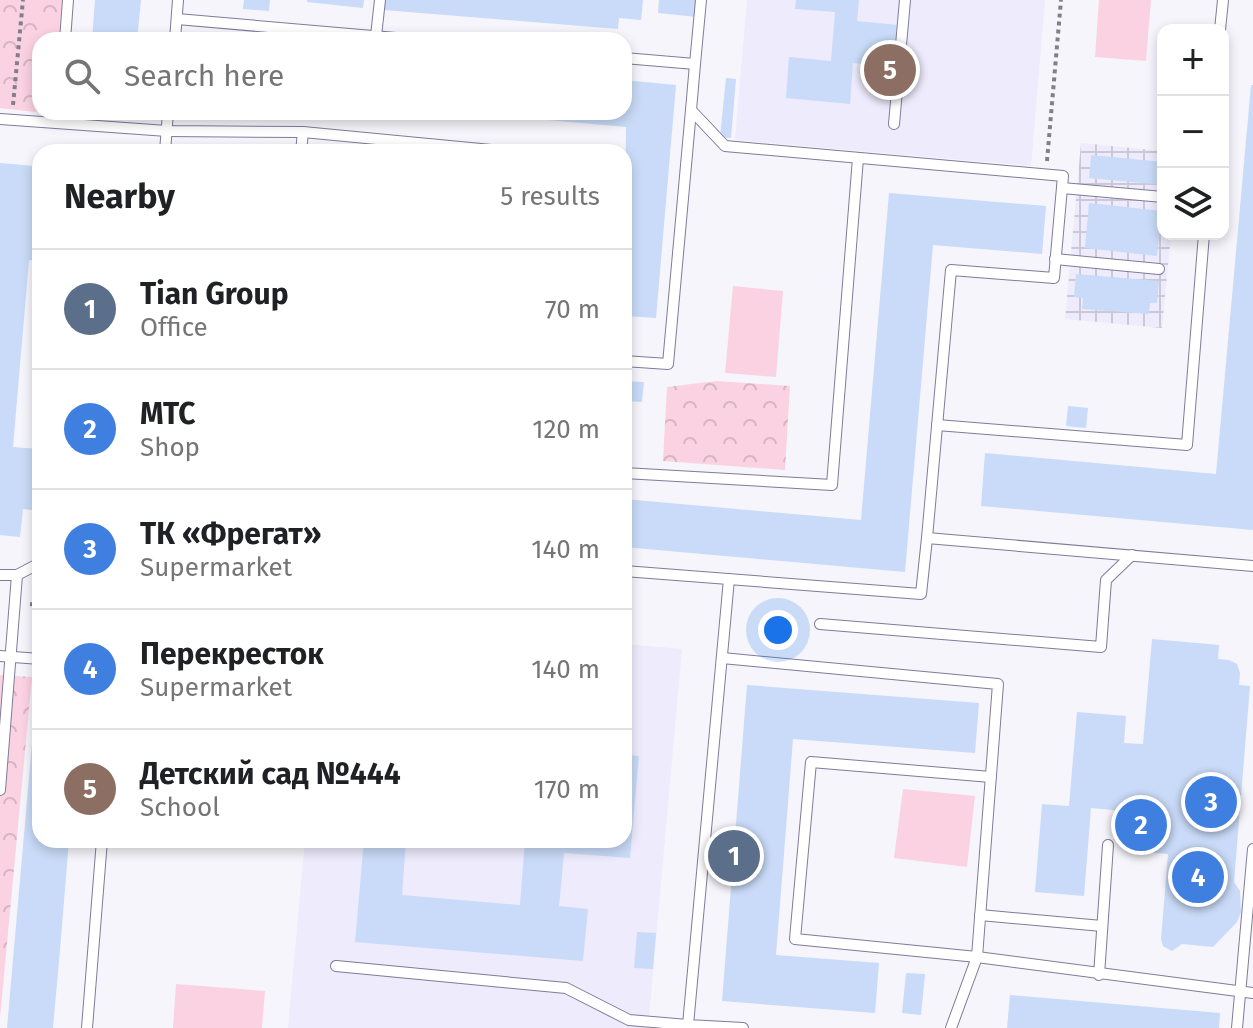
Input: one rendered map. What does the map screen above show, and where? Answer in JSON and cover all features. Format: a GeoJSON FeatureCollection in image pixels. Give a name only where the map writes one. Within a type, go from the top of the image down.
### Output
{"type":"FeatureCollection","features":[{"type":"Feature","properties":{"kind":"lane"},"geometry":{"type":"LineString","coordinates":[[66,32],[68,0]]}},
{"type":"Feature","properties":{"kind":"lane"},"geometry":{"type":"LineString","coordinates":[[176,32],[178,0]]}},
{"type":"Feature","properties":{"kind":"lane"},"geometry":{"type":"LineString","coordinates":[[376,32],[380,0]]}},
{"type":"Feature","properties":{"kind":"lane"},"geometry":{"type":"LineString","coordinates":[[632,362],[668,364],[701,0]]}},
{"type":"Feature","properties":{"kind":"lane"},"geometry":{"type":"LineString","coordinates":[[894,124],[905,0]]}},
{"type":"Feature","properties":{"kind":"lane"},"geometry":{"type":"LineString","coordinates":[[1221,24],[1223,0]]}},
{"type":"Feature","properties":{"kind":"lane"},"geometry":{"type":"LineString","coordinates":[[177,19],[329,32]]}},
{"type":"Feature","properties":{"kind":"lane"},"geometry":{"type":"LineString","coordinates":[[632,59],[695,64]]}},
{"type":"Feature","properties":{"kind":"lane"},"geometry":{"type":"LineString","coordinates":[[632,572],[921,594],[951,270],[1054,278],[1063,176],[725,146],[691,110]]}},
{"type":"Feature","properties":{"kind":"lane"},"geometry":{"type":"LineString","coordinates":[[0,119],[32,119]]}},
{"type":"Feature","properties":{"kind":"lane"},"geometry":{"type":"LineString","coordinates":[[75,120],[167,131],[303,132],[381,144]]}},
{"type":"Feature","properties":{"kind":"lane"},"geometry":{"type":"LineString","coordinates":[[166,144],[168,120]]}},
{"type":"Feature","properties":{"kind":"lane"},"geometry":{"type":"LineString","coordinates":[[302,144],[303,132]]}},
{"type":"Feature","properties":{"kind":"lane"},"geometry":{"type":"LineString","coordinates":[[632,473],[832,485],[858,158]]}},
{"type":"Feature","properties":{"kind":"lane"},"geometry":{"type":"LineString","coordinates":[[1062,188],[1157,196]]}},
{"type":"Feature","properties":{"kind":"lane"},"geometry":{"type":"LineString","coordinates":[[937,425],[1187,445],[1204,240]]}},
{"type":"Feature","properties":{"kind":"lane"},"geometry":{"type":"LineString","coordinates":[[1055,259],[1159,269]]}},
{"type":"Feature","properties":{"kind":"lane"},"geometry":{"type":"LineString","coordinates":[[927,538],[1253,566]]}},
{"type":"Feature","properties":{"kind":"lane"},"geometry":{"type":"LineString","coordinates":[[820,624],[1101,647],[1106,580],[1132,555]]}},
{"type":"Feature","properties":{"kind":"lane"},"geometry":{"type":"LineString","coordinates":[[0,575],[17,575],[32,567]]}},
{"type":"Feature","properties":{"kind":"lane"},"geometry":{"type":"LineString","coordinates":[[0,790],[6,656],[17,575]]}},
{"type":"Feature","properties":{"kind":"lane"},"geometry":{"type":"LineString","coordinates":[[688,1025],[729,579]]}},
{"type":"Feature","properties":{"kind":"lane"},"geometry":{"type":"LineString","coordinates":[[6,656],[32,658]]}},
{"type":"Feature","properties":{"kind":"lane"},"geometry":{"type":"LineString","coordinates":[[722,658],[998,684],[977,957],[951,1028]]}},
{"type":"Feature","properties":{"kind":"lane"},"geometry":{"type":"LineString","coordinates":[[991,777],[811,762],[795,939],[977,957],[1253,993]]}},
{"type":"Feature","properties":{"kind":"lane"},"geometry":{"type":"LineString","coordinates":[[1099,975],[1108,845]]}},
{"type":"Feature","properties":{"kind":"lane"},"geometry":{"type":"LineString","coordinates":[[87,1028],[101,848]]}},
{"type":"Feature","properties":{"kind":"lane"},"geometry":{"type":"LineString","coordinates":[[1237,1028],[1253,849]]}},
{"type":"Feature","properties":{"kind":"lane"},"geometry":{"type":"LineString","coordinates":[[980,915],[1102,926]]}},
{"type":"Feature","properties":{"kind":"lane"},"geometry":{"type":"LineString","coordinates":[[336,966],[566,988],[629,1020],[743,1028]]}},
{"type":"Feature","properties":{"kind":"path"},"geometry":{"type":"LineString","coordinates":[[12,120],[23,0]]}},
{"type":"Feature","properties":{"kind":"path"},"geometry":{"type":"LineString","coordinates":[[1045,174],[1061,0]]}},
{"type":"Feature","properties":{"kind":"shaded area"},"geometry":{"type":"Polygon","coordinates":[[[747,0],[1045,0],[1031,166],[735,140],[747,0]]]}},
{"type":"Feature","properties":{"kind":"shaded area"},"geometry":{"type":"Polygon","coordinates":[[[1081,143],[1157,150],[1157,240],[1170,240],[1162,328],[1065,319],[1081,143]]]}},
{"type":"Feature","properties":{"kind":"shaded area"},"geometry":{"type":"Polygon","coordinates":[[[632,645],[682,649],[648,1028],[288,1028],[304,848],[632,848],[632,645]]]}},
{"type":"Feature","properties":{"kind":"green space"},"geometry":{"type":"Polygon","coordinates":[[[0,0],[62,0],[60,32],[32,32],[32,112],[0,108],[0,0]]]}},
{"type":"Feature","properties":{"kind":"green space"},"geometry":{"type":"Polygon","coordinates":[[[1099,0],[1151,0],[1146,61],[1095,57],[1099,0]]]}},
{"type":"Feature","properties":{"kind":"green space"},"geometry":{"type":"Polygon","coordinates":[[[733,286],[783,291],[776,377],[725,373],[733,286]]]}},
{"type":"Feature","properties":{"kind":"green space"},"geometry":{"type":"Polygon","coordinates":[[[716,381],[790,386],[785,470],[663,461],[667,387],[716,381]]]}},
{"type":"Feature","properties":{"kind":"green space"},"geometry":{"type":"Polygon","coordinates":[[[0,675],[32,677],[0,1018],[0,675]]]}},
{"type":"Feature","properties":{"kind":"green space"},"geometry":{"type":"Polygon","coordinates":[[[903,789],[975,796],[967,867],[894,858],[903,789]]]}},
{"type":"Feature","properties":{"kind":"green space"},"geometry":{"type":"Polygon","coordinates":[[[176,984],[265,991],[262,1028],[173,1028],[176,984]]]}},
{"type":"Feature","properties":{"kind":"building"},"geometry":{"type":"Polygon","coordinates":[[[95,0],[141,0],[138,32],[93,32],[95,0]]]}},
{"type":"Feature","properties":{"kind":"building"},"geometry":{"type":"Polygon","coordinates":[[[244,0],[270,0],[269,11],[243,9],[244,0]]]}},
{"type":"Feature","properties":{"kind":"building"},"geometry":{"type":"Polygon","coordinates":[[[307,0],[364,0],[363,8],[307,0]]]}},
{"type":"Feature","properties":{"kind":"building"},"geometry":{"type":"Polygon","coordinates":[[[385,0],[643,0],[641,20],[619,18],[618,29],[384,10],[385,0]]]}},
{"type":"Feature","properties":{"kind":"building"},"geometry":{"type":"Polygon","coordinates":[[[659,0],[698,0],[697,17],[658,13],[659,0]]]}},
{"type":"Feature","properties":{"kind":"building"},"geometry":{"type":"Polygon","coordinates":[[[796,0],[859,0],[857,21],[897,25],[893,67],[853,63],[850,104],[786,98],[789,57],[831,61],[835,12],[795,9],[796,0]]]}},
{"type":"Feature","properties":{"kind":"building"},"geometry":{"type":"Polygon","coordinates":[[[726,78],[736,79],[731,138],[720,137],[726,78]]]}},
{"type":"Feature","properties":{"kind":"building"},"geometry":{"type":"Polygon","coordinates":[[[632,81],[676,85],[656,318],[632,316],[632,144],[626,144],[626,127],[547,120],[632,120],[632,81]]]}},
{"type":"Feature","properties":{"kind":"building"},"geometry":{"type":"Polygon","coordinates":[[[1251,85],[1253,530],[981,506],[985,453],[1216,474],[1251,85]]]}},
{"type":"Feature","properties":{"kind":"building"},"geometry":{"type":"Polygon","coordinates":[[[1091,155],[1157,161],[1157,184],[1089,178],[1091,155]]]}},
{"type":"Feature","properties":{"kind":"building"},"geometry":{"type":"Polygon","coordinates":[[[0,163],[32,166],[32,260],[29,260],[13,447],[32,448],[32,510],[23,509],[20,537],[0,535],[0,163]]]}},
{"type":"Feature","properties":{"kind":"building"},"geometry":{"type":"Polygon","coordinates":[[[889,193],[1046,206],[1042,254],[933,245],[905,572],[632,548],[632,500],[861,520],[889,193]]]}},
{"type":"Feature","properties":{"kind":"building"},"geometry":{"type":"Polygon","coordinates":[[[1089,203],[1157,210],[1157,256],[1085,248],[1089,203]]]}},
{"type":"Feature","properties":{"kind":"building"},"geometry":{"type":"Polygon","coordinates":[[[1076,274],[1159,281],[1157,303],[1150,303],[1149,314],[1082,309],[1083,298],[1074,297],[1076,274]]]}},
{"type":"Feature","properties":{"kind":"building"},"geometry":{"type":"Polygon","coordinates":[[[632,381],[644,382],[642,402],[632,401],[632,381]]]}},
{"type":"Feature","properties":{"kind":"building"},"geometry":{"type":"Polygon","coordinates":[[[1068,406],[1088,408],[1086,428],[1066,426],[1068,406]]]}},
{"type":"Feature","properties":{"kind":"building"},"geometry":{"type":"Polygon","coordinates":[[[1152,639],[1219,645],[1218,659],[1237,664],[1239,685],[1250,686],[1234,882],[1240,891],[1241,912],[1237,922],[1213,947],[1182,944],[1172,951],[1163,946],[1168,854],[1130,851],[1133,812],[1091,808],[1084,896],[1035,892],[1042,804],[1069,806],[1077,712],[1126,716],[1124,743],[1143,744],[1152,639]]]}},
{"type":"Feature","properties":{"kind":"building"},"geometry":{"type":"Polygon","coordinates":[[[747,685],[979,703],[975,753],[793,739],[776,955],[879,963],[875,1013],[722,1001],[747,685]]]}},
{"type":"Feature","properties":{"kind":"building"},"geometry":{"type":"Polygon","coordinates":[[[32,744],[32,848],[68,848],[60,950],[53,1028],[7,1028],[32,744]]]}},
{"type":"Feature","properties":{"kind":"building"},"geometry":{"type":"Polygon","coordinates":[[[632,756],[639,756],[632,835],[632,756]]]}},
{"type":"Feature","properties":{"kind":"building"},"geometry":{"type":"Polygon","coordinates":[[[363,848],[405,848],[402,895],[520,905],[524,848],[631,848],[630,858],[564,853],[559,906],[588,909],[583,961],[355,942],[363,848]]]}},
{"type":"Feature","properties":{"kind":"building"},"geometry":{"type":"Polygon","coordinates":[[[637,932],[656,933],[653,969],[634,968],[637,932]]]}},
{"type":"Feature","properties":{"kind":"building"},"geometry":{"type":"Polygon","coordinates":[[[906,973],[925,974],[921,1015],[902,1013],[906,973]]]}},
{"type":"Feature","properties":{"kind":"building"},"geometry":{"type":"Polygon","coordinates":[[[1010,995],[1220,1013],[1219,1028],[1007,1028],[1010,995]]]}},
{"type":"Feature","properties":{"kind":"place","name":"Детский сад №444"},"geometry":{"type":"Point","coordinates":[890,70]}},
{"type":"Feature","properties":{"kind":"place","name":"ТК «Фрегат»"},"geometry":{"type":"Point","coordinates":[1211,802]}},
{"type":"Feature","properties":{"kind":"place","name":"МТС"},"geometry":{"type":"Point","coordinates":[1141,825]}},
{"type":"Feature","properties":{"kind":"place","name":"Tian Group"},"geometry":{"type":"Point","coordinates":[734,856]}},
{"type":"Feature","properties":{"kind":"place","name":"Перекресток"},"geometry":{"type":"Point","coordinates":[1198,877]}}]}
